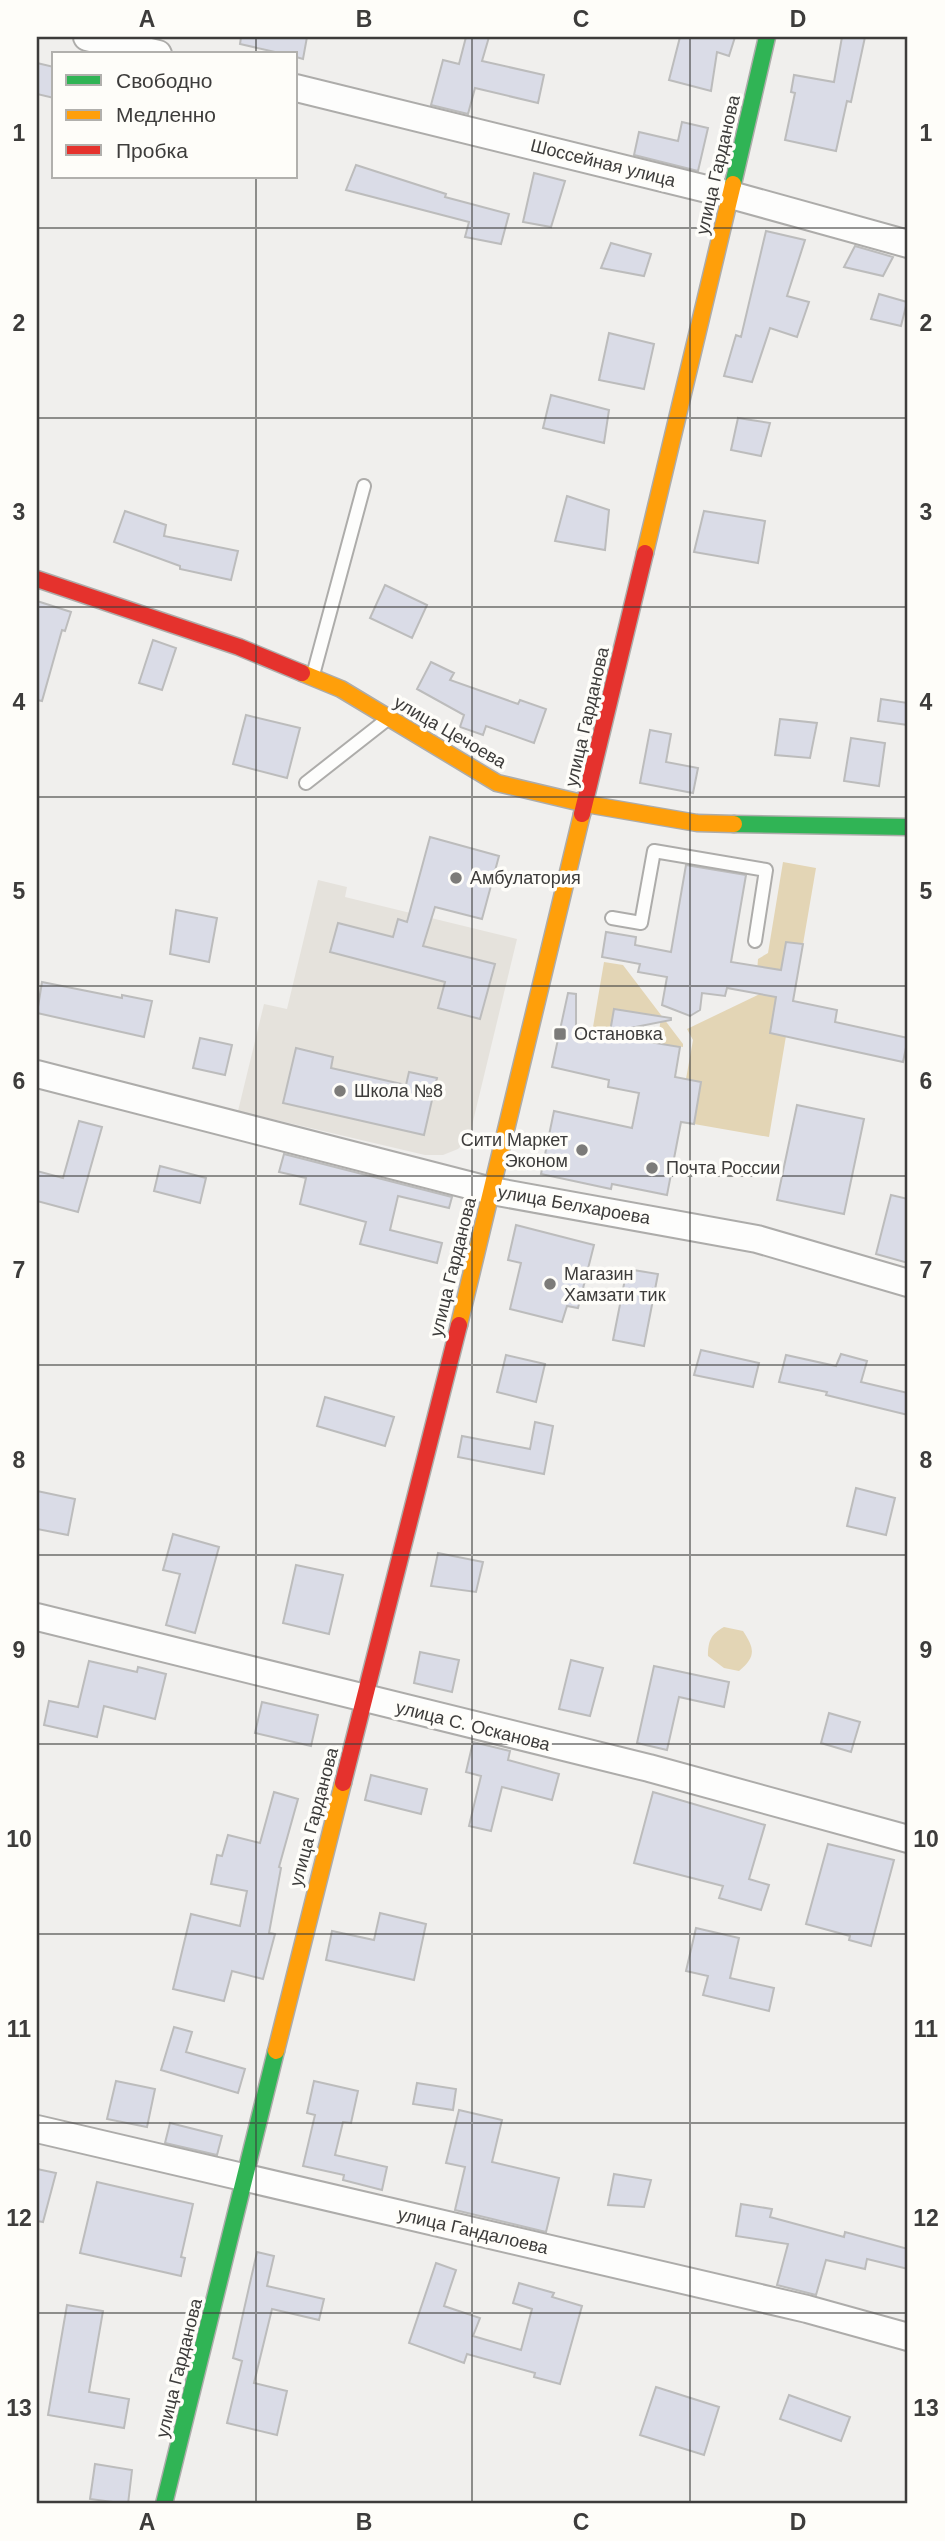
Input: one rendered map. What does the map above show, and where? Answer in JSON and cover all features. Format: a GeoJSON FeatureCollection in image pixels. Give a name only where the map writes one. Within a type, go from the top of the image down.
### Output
{"type":"FeatureCollection","features":[{"type":"Feature","properties":{"kind":"street"},"geometry":{"type":"LineString","coordinates":[[87,37],[150,52]]}},
{"type":"Feature","properties":{"kind":"street","name":"улица Гарданова"},"geometry":{"type":"LineString","coordinates":[[164,2504],[321,1866],[492,1191],[767,37]]}},
{"type":"Feature","properties":{"kind":"street","name":"Шоссейная улица"},"geometry":{"type":"LineString","coordinates":[[298,88],[731,195],[908,244]]}},
{"type":"Feature","properties":{"kind":"street","name":"улица Цечоева"},"geometry":{"type":"LineString","coordinates":[[37,579],[239,647],[341,689],[497,783],[586,804],[697,823],[908,827]]}},
{"type":"Feature","properties":{"kind":"street","name":"улица Белхароева"},"geometry":{"type":"LineString","coordinates":[[37,1074],[492,1191],[757,1239],[908,1283]]}},
{"type":"Feature","properties":{"kind":"street","name":"улица С. Осканова"},"geometry":{"type":"LineString","coordinates":[[37,1617],[649,1768],[908,1839]]}},
{"type":"Feature","properties":{"kind":"street","name":"улица Гандалоева"},"geometry":{"type":"LineString","coordinates":[[37,2129],[807,2309],[908,2337]]}},
{"type":"Feature","properties":{"kind":"lane"},"geometry":{"type":"LineString","coordinates":[[312,677],[364,486]]}},
{"type":"Feature","properties":{"kind":"lane"},"geometry":{"type":"LineString","coordinates":[[306,783],[388,718]]}},
{"type":"Feature","properties":{"kind":"lane"},"geometry":{"type":"LineString","coordinates":[[612,918],[641,923],[654,851],[767,864],[755,941]]}},
{"type":"Feature","properties":{"kind":"shaded area"},"geometry":{"type":"Polygon","coordinates":[[[783,862],[816,868],[803,944],[786,942],[779,983],[757,972],[758,959],[768,953],[783,862]]]}},
{"type":"Feature","properties":{"kind":"shaded area"},"geometry":{"type":"Polygon","coordinates":[[[318,880],[347,887],[345,897],[517,939],[469,1138],[458,1149],[443,1155],[425,1155],[238,1111],[264,1004],[287,1009],[318,880]]]}},
{"type":"Feature","properties":{"kind":"shaded area"},"geometry":{"type":"Polygon","coordinates":[[[604,962],[623,965],[683,1047],[648,1042],[649,1038],[658,1039],[661,1017],[615,1009],[610,1031],[593,1027],[604,962]]]}},
{"type":"Feature","properties":{"kind":"shaded area"},"geometry":{"type":"Polygon","coordinates":[[[766,991],[777,993],[786,1036],[769,1137],[694,1124],[701,1082],[686,1079],[693,1040],[687,1029],[766,991]]]}},
{"type":"Feature","properties":{"kind":"shaded area"},"geometry":{"type":"Polygon","coordinates":[[[724,1627],[743,1631],[750,1643],[751,1657],[739,1671],[724,1668],[708,1656],[711,1638],[724,1627]]]}},
{"type":"Feature","properties":{"kind":"building"},"geometry":{"type":"Polygon","coordinates":[[[241,37],[307,37],[303,59],[298,58],[298,52],[275,52],[240,44],[241,37]]]}},
{"type":"Feature","properties":{"kind":"building"},"geometry":{"type":"Polygon","coordinates":[[[466,37],[489,37],[482,61],[544,75],[538,103],[475,88],[468,114],[431,105],[443,60],[459,64],[466,37]]]}},
{"type":"Feature","properties":{"kind":"building"},"geometry":{"type":"Polygon","coordinates":[[[680,37],[735,37],[729,56],[717,52],[711,91],[669,80],[680,37]]]}},
{"type":"Feature","properties":{"kind":"building"},"geometry":{"type":"Polygon","coordinates":[[[842,37],[865,37],[851,102],[847,101],[836,151],[785,140],[795,93],[791,92],[794,75],[834,82],[842,37]]]}},
{"type":"Feature","properties":{"kind":"building"},"geometry":{"type":"Polygon","coordinates":[[[37,63],[52,67],[52,98],[37,94],[37,63]]]}},
{"type":"Feature","properties":{"kind":"building"},"geometry":{"type":"Polygon","coordinates":[[[682,122],[708,128],[698,171],[634,155],[639,132],[678,141],[682,122]]]}},
{"type":"Feature","properties":{"kind":"building"},"geometry":{"type":"Polygon","coordinates":[[[356,165],[446,194],[445,197],[509,214],[501,244],[465,237],[469,222],[346,190],[356,165]]]}},
{"type":"Feature","properties":{"kind":"building"},"geometry":{"type":"Polygon","coordinates":[[[534,173],[565,181],[551,227],[523,222],[534,173]]]}},
{"type":"Feature","properties":{"kind":"building"},"geometry":{"type":"Polygon","coordinates":[[[766,231],[805,240],[787,296],[809,302],[797,337],[770,328],[752,382],[724,376],[736,335],[741,337],[766,231]]]}},
{"type":"Feature","properties":{"kind":"building"},"geometry":{"type":"Polygon","coordinates":[[[611,243],[651,254],[644,276],[601,268],[611,243]]]}},
{"type":"Feature","properties":{"kind":"building"},"geometry":{"type":"Polygon","coordinates":[[[855,246],[893,257],[883,276],[844,267],[855,246]]]}},
{"type":"Feature","properties":{"kind":"building"},"geometry":{"type":"Polygon","coordinates":[[[879,294],[907,302],[901,326],[871,319],[879,294]]]}},
{"type":"Feature","properties":{"kind":"building"},"geometry":{"type":"Polygon","coordinates":[[[609,333],[654,344],[644,389],[599,380],[609,333]]]}},
{"type":"Feature","properties":{"kind":"building"},"geometry":{"type":"Polygon","coordinates":[[[551,395],[609,410],[604,443],[543,428],[551,395]]]}},
{"type":"Feature","properties":{"kind":"building"},"geometry":{"type":"Polygon","coordinates":[[[738,418],[770,423],[761,456],[731,450],[738,418]]]}},
{"type":"Feature","properties":{"kind":"building"},"geometry":{"type":"Polygon","coordinates":[[[567,496],[609,510],[605,550],[555,541],[567,496]]]}},
{"type":"Feature","properties":{"kind":"building"},"geometry":{"type":"Polygon","coordinates":[[[125,511],[166,525],[164,536],[238,551],[231,580],[180,569],[180,566],[114,542],[125,511]]]}},
{"type":"Feature","properties":{"kind":"building"},"geometry":{"type":"Polygon","coordinates":[[[704,511],[765,521],[758,563],[694,552],[704,511]]]}},
{"type":"Feature","properties":{"kind":"building"},"geometry":{"type":"Polygon","coordinates":[[[385,585],[427,605],[412,638],[370,618],[385,585]]]}},
{"type":"Feature","properties":{"kind":"building"},"geometry":{"type":"Polygon","coordinates":[[[37,601],[71,612],[65,631],[62,630],[42,701],[37,700],[37,601]]]}},
{"type":"Feature","properties":{"kind":"building"},"geometry":{"type":"Polygon","coordinates":[[[153,640],[176,648],[162,690],[139,683],[153,640]]]}},
{"type":"Feature","properties":{"kind":"building"},"geometry":{"type":"Polygon","coordinates":[[[431,662],[454,673],[450,680],[518,704],[520,700],[546,709],[534,743],[486,726],[483,735],[460,727],[464,715],[417,689],[431,662]]]}},
{"type":"Feature","properties":{"kind":"building"},"geometry":{"type":"Polygon","coordinates":[[[881,699],[908,703],[908,725],[878,721],[881,699]]]}},
{"type":"Feature","properties":{"kind":"building"},"geometry":{"type":"Polygon","coordinates":[[[246,715],[300,728],[287,778],[233,764],[246,715]]]}},
{"type":"Feature","properties":{"kind":"building"},"geometry":{"type":"Polygon","coordinates":[[[780,719],[817,723],[810,758],[775,755],[780,719]]]}},
{"type":"Feature","properties":{"kind":"building"},"geometry":{"type":"Polygon","coordinates":[[[650,730],[671,734],[666,762],[698,768],[693,793],[640,783],[650,730]]]}},
{"type":"Feature","properties":{"kind":"building"},"geometry":{"type":"Polygon","coordinates":[[[851,738],[885,743],[879,786],[844,781],[851,738]]]}},
{"type":"Feature","properties":{"kind":"building"},"geometry":{"type":"Polygon","coordinates":[[[430,837],[499,856],[482,919],[435,907],[423,946],[495,964],[480,1019],[438,1008],[445,982],[330,952],[338,923],[393,937],[398,919],[407,922],[430,837]]]}},
{"type":"Feature","properties":{"kind":"building"},"geometry":{"type":"Polygon","coordinates":[[[686,865],[746,875],[731,962],[781,970],[786,942],[803,944],[793,1001],[837,1010],[835,1022],[908,1038],[903,1062],[770,1033],[776,997],[727,988],[725,996],[702,993],[700,1010],[690,1016],[662,1005],[667,977],[638,972],[640,964],[602,957],[606,932],[636,937],[635,945],[671,952],[686,865]]]}},
{"type":"Feature","properties":{"kind":"building"},"geometry":{"type":"Polygon","coordinates":[[[176,910],[217,918],[209,962],[170,954],[176,910]]]}},
{"type":"Feature","properties":{"kind":"building"},"geometry":{"type":"Polygon","coordinates":[[[42,982],[122,998],[122,995],[152,1001],[144,1037],[37,1013],[42,982]]]}},
{"type":"Feature","properties":{"kind":"building"},"geometry":{"type":"Polygon","coordinates":[[[568,993],[576,994],[576,1030],[680,1047],[675,1077],[701,1082],[694,1124],[681,1122],[667,1195],[612,1184],[611,1189],[541,1174],[554,1111],[632,1128],[639,1093],[608,1087],[609,1080],[552,1067],[568,993]]]}},
{"type":"Feature","properties":{"kind":"building"},"geometry":{"type":"Polygon","coordinates":[[[614,1009],[671,1018],[671,1020],[610,1032],[614,1009]]]}},
{"type":"Feature","properties":{"kind":"building"},"geometry":{"type":"Polygon","coordinates":[[[200,1038],[232,1045],[225,1075],[193,1068],[200,1038]]]}},
{"type":"Feature","properties":{"kind":"building","name":"Школа №8"},"geometry":{"type":"Polygon","coordinates":[[[296,1048],[333,1057],[331,1068],[406,1085],[409,1072],[437,1078],[424,1135],[283,1103],[296,1048]]]}},
{"type":"Feature","properties":{"kind":"building"},"geometry":{"type":"Polygon","coordinates":[[[797,1105],[864,1119],[844,1214],[777,1200],[797,1105]]]}},
{"type":"Feature","properties":{"kind":"building"},"geometry":{"type":"Polygon","coordinates":[[[79,1121],[102,1127],[78,1212],[37,1201],[37,1171],[63,1178],[79,1121]]]}},
{"type":"Feature","properties":{"kind":"building"},"geometry":{"type":"Polygon","coordinates":[[[284,1154],[452,1197],[449,1208],[398,1196],[390,1230],[442,1243],[437,1263],[360,1244],[366,1222],[300,1204],[306,1178],[279,1172],[284,1154]]]}},
{"type":"Feature","properties":{"kind":"building"},"geometry":{"type":"Polygon","coordinates":[[[160,1166],[206,1178],[200,1203],[154,1191],[160,1166]]]}},
{"type":"Feature","properties":{"kind":"building"},"geometry":{"type":"Polygon","coordinates":[[[891,1195],[908,1199],[908,1263],[876,1254],[891,1195]]]}},
{"type":"Feature","properties":{"kind":"building","name":"Магазин Хамзати тик"},"geometry":{"type":"Polygon","coordinates":[[[516,1225],[594,1245],[578,1308],[567,1306],[562,1322],[510,1309],[521,1263],[508,1260],[516,1225]]]}},
{"type":"Feature","properties":{"kind":"building"},"geometry":{"type":"Polygon","coordinates":[[[627,1269],[658,1274],[644,1346],[613,1340],[627,1269]]]}},
{"type":"Feature","properties":{"kind":"building"},"geometry":{"type":"Polygon","coordinates":[[[701,1350],[759,1363],[753,1387],[694,1375],[701,1350]]]}},
{"type":"Feature","properties":{"kind":"building"},"geometry":{"type":"Polygon","coordinates":[[[841,1354],[867,1361],[861,1382],[908,1393],[908,1415],[826,1395],[827,1392],[779,1382],[786,1355],[836,1366],[841,1354]]]}},
{"type":"Feature","properties":{"kind":"building"},"geometry":{"type":"Polygon","coordinates":[[[506,1355],[545,1364],[536,1402],[497,1392],[506,1355]]]}},
{"type":"Feature","properties":{"kind":"building"},"geometry":{"type":"Polygon","coordinates":[[[325,1397],[394,1417],[385,1446],[317,1426],[325,1397]]]}},
{"type":"Feature","properties":{"kind":"building"},"geometry":{"type":"Polygon","coordinates":[[[535,1422],[553,1426],[544,1474],[458,1457],[462,1436],[530,1449],[535,1422]]]}},
{"type":"Feature","properties":{"kind":"building"},"geometry":{"type":"Polygon","coordinates":[[[856,1488],[895,1498],[886,1535],[847,1526],[856,1488]]]}},
{"type":"Feature","properties":{"kind":"building"},"geometry":{"type":"Polygon","coordinates":[[[37,1491],[75,1499],[68,1535],[37,1529],[37,1491]]]}},
{"type":"Feature","properties":{"kind":"building"},"geometry":{"type":"Polygon","coordinates":[[[173,1534],[219,1547],[195,1633],[166,1625],[180,1574],[163,1570],[173,1534]]]}},
{"type":"Feature","properties":{"kind":"building"},"geometry":{"type":"Polygon","coordinates":[[[438,1553],[483,1562],[476,1592],[431,1586],[438,1553]]]}},
{"type":"Feature","properties":{"kind":"building"},"geometry":{"type":"Polygon","coordinates":[[[296,1565],[343,1575],[329,1634],[283,1623],[296,1565]]]}},
{"type":"Feature","properties":{"kind":"building"},"geometry":{"type":"Polygon","coordinates":[[[420,1652],[459,1660],[452,1692],[414,1683],[420,1652]]]}},
{"type":"Feature","properties":{"kind":"building"},"geometry":{"type":"Polygon","coordinates":[[[571,1660],[603,1668],[590,1716],[559,1709],[571,1660]]]}},
{"type":"Feature","properties":{"kind":"building"},"geometry":{"type":"Polygon","coordinates":[[[89,1661],[137,1672],[138,1667],[166,1674],[155,1719],[104,1706],[97,1737],[44,1725],[49,1701],[78,1707],[89,1661]]]}},
{"type":"Feature","properties":{"kind":"building"},"geometry":{"type":"Polygon","coordinates":[[[654,1666],[729,1682],[724,1707],[679,1697],[667,1750],[637,1743],[654,1666]]]}},
{"type":"Feature","properties":{"kind":"building"},"geometry":{"type":"Polygon","coordinates":[[[262,1702],[318,1715],[311,1746],[255,1733],[262,1702]]]}},
{"type":"Feature","properties":{"kind":"building"},"geometry":{"type":"Polygon","coordinates":[[[829,1713],[860,1722],[851,1752],[821,1743],[829,1713]]]}},
{"type":"Feature","properties":{"kind":"building"},"geometry":{"type":"Polygon","coordinates":[[[473,1742],[510,1751],[508,1760],[559,1774],[552,1800],[502,1787],[491,1831],[469,1826],[481,1776],[466,1772],[473,1742]]]}},
{"type":"Feature","properties":{"kind":"building"},"geometry":{"type":"Polygon","coordinates":[[[371,1775],[427,1789],[421,1814],[365,1800],[371,1775]]]}},
{"type":"Feature","properties":{"kind":"building"},"geometry":{"type":"Polygon","coordinates":[[[274,1792],[298,1799],[279,1867],[281,1868],[269,1933],[275,1934],[263,1979],[232,1971],[224,2001],[173,1989],[191,1914],[240,1926],[247,1891],[211,1884],[217,1855],[222,1856],[228,1835],[260,1843],[274,1792]]]}},
{"type":"Feature","properties":{"kind":"building"},"geometry":{"type":"Polygon","coordinates":[[[653,1792],[765,1825],[749,1879],[769,1885],[761,1910],[719,1898],[723,1886],[634,1863],[653,1792]]]}},
{"type":"Feature","properties":{"kind":"building"},"geometry":{"type":"Polygon","coordinates":[[[828,1844],[894,1860],[871,1946],[849,1940],[850,1936],[806,1924],[828,1844]]]}},
{"type":"Feature","properties":{"kind":"building"},"geometry":{"type":"Polygon","coordinates":[[[380,1913],[426,1924],[414,1980],[326,1960],[332,1931],[374,1940],[380,1913]]]}},
{"type":"Feature","properties":{"kind":"building"},"geometry":{"type":"Polygon","coordinates":[[[696,1928],[739,1938],[730,1978],[774,1988],[769,2011],[703,1995],[708,1976],[686,1971],[696,1928]]]}},
{"type":"Feature","properties":{"kind":"building"},"geometry":{"type":"Polygon","coordinates":[[[174,2027],[192,2032],[186,2052],[245,2069],[238,2093],[161,2070],[174,2027]]]}},
{"type":"Feature","properties":{"kind":"building"},"geometry":{"type":"Polygon","coordinates":[[[116,2081],[155,2089],[147,2127],[107,2119],[116,2081]]]}},
{"type":"Feature","properties":{"kind":"building"},"geometry":{"type":"Polygon","coordinates":[[[314,2081],[358,2091],[351,2123],[343,2122],[335,2155],[387,2167],[382,2190],[343,2180],[344,2175],[303,2166],[315,2115],[307,2113],[314,2081]]]}},
{"type":"Feature","properties":{"kind":"building"},"geometry":{"type":"Polygon","coordinates":[[[417,2083],[456,2089],[453,2110],[413,2104],[417,2083]]]}},
{"type":"Feature","properties":{"kind":"building"},"geometry":{"type":"Polygon","coordinates":[[[459,2110],[502,2120],[492,2162],[559,2178],[546,2232],[455,2210],[465,2167],[446,2163],[459,2110]]]}},
{"type":"Feature","properties":{"kind":"building"},"geometry":{"type":"Polygon","coordinates":[[[170,2123],[222,2136],[217,2155],[165,2143],[170,2123]]]}},
{"type":"Feature","properties":{"kind":"building"},"geometry":{"type":"Polygon","coordinates":[[[37,2169],[56,2173],[43,2222],[37,2221],[37,2169]]]}},
{"type":"Feature","properties":{"kind":"building"},"geometry":{"type":"Polygon","coordinates":[[[614,2174],[651,2180],[644,2207],[608,2205],[614,2174]]]}},
{"type":"Feature","properties":{"kind":"building"},"geometry":{"type":"Polygon","coordinates":[[[97,2182],[193,2204],[181,2257],[185,2258],[181,2276],[80,2253],[97,2182]]]}},
{"type":"Feature","properties":{"kind":"building"},"geometry":{"type":"Polygon","coordinates":[[[741,2204],[772,2209],[770,2217],[844,2237],[845,2232],[908,2249],[908,2269],[867,2259],[865,2269],[826,2260],[816,2295],[777,2285],[788,2244],[736,2236],[741,2204]]]}},
{"type":"Feature","properties":{"kind":"building"},"geometry":{"type":"Polygon","coordinates":[[[257,2252],[274,2256],[267,2286],[324,2299],[319,2320],[272,2309],[254,2383],[287,2391],[277,2435],[227,2423],[242,2361],[233,2358],[257,2252]]]}},
{"type":"Feature","properties":{"kind":"building"},"geometry":{"type":"Polygon","coordinates":[[[436,2263],[456,2270],[444,2306],[480,2318],[473,2336],[521,2350],[532,2309],[513,2303],[519,2283],[554,2293],[552,2297],[582,2306],[560,2384],[534,2377],[535,2373],[467,2354],[464,2363],[409,2343],[436,2263]]]}},
{"type":"Feature","properties":{"kind":"building"},"geometry":{"type":"Polygon","coordinates":[[[67,2305],[103,2311],[89,2392],[129,2399],[124,2428],[48,2415],[67,2305]]]}},
{"type":"Feature","properties":{"kind":"building"},"geometry":{"type":"Polygon","coordinates":[[[656,2387],[719,2407],[704,2455],[640,2435],[656,2387]]]}},
{"type":"Feature","properties":{"kind":"building"},"geometry":{"type":"Polygon","coordinates":[[[789,2395],[850,2417],[841,2441],[780,2419],[789,2395]]]}},
{"type":"Feature","properties":{"kind":"building"},"geometry":{"type":"Polygon","coordinates":[[[95,2464],[132,2470],[128,2504],[90,2499],[95,2464]]]}},
{"type":"Feature","properties":{"kind":"traffic: fast"},"geometry":{"type":"LineString","coordinates":[[733,184],[767,37]]}},
{"type":"Feature","properties":{"kind":"traffic: fast"},"geometry":{"type":"LineString","coordinates":[[734,824],[908,827]]}},
{"type":"Feature","properties":{"kind":"traffic: fast"},"geometry":{"type":"LineString","coordinates":[[164,2504],[276,2051]]}},
{"type":"Feature","properties":{"kind":"traffic: slow"},"geometry":{"type":"LineString","coordinates":[[645,553],[733,184]]}},
{"type":"Feature","properties":{"kind":"traffic: slow"},"geometry":{"type":"LineString","coordinates":[[302,673],[341,689],[497,783],[586,804],[697,823],[734,824]]}},
{"type":"Feature","properties":{"kind":"traffic: slow"},"geometry":{"type":"LineString","coordinates":[[459,1325],[582,814]]}},
{"type":"Feature","properties":{"kind":"traffic: slow"},"geometry":{"type":"LineString","coordinates":[[276,2051],[343,1783]]}},
{"type":"Feature","properties":{"kind":"traffic: jam"},"geometry":{"type":"LineString","coordinates":[[582,814],[645,553]]}},
{"type":"Feature","properties":{"kind":"traffic: jam"},"geometry":{"type":"LineString","coordinates":[[37,579],[239,647],[302,673]]}},
{"type":"Feature","properties":{"kind":"traffic: jam"},"geometry":{"type":"LineString","coordinates":[[343,1783],[459,1325]]}},
{"type":"Feature","properties":{"kind":"place","name":"Амбулатория"},"geometry":{"type":"Point","coordinates":[456,878]}},
{"type":"Feature","properties":{"kind":"place","name":"Остановка"},"geometry":{"type":"Point","coordinates":[560,1034]}},
{"type":"Feature","properties":{"kind":"place","name":"Школа №8"},"geometry":{"type":"Point","coordinates":[340,1091]}},
{"type":"Feature","properties":{"kind":"place","name":"Сити Маркет Эконом"},"geometry":{"type":"Point","coordinates":[582,1150]}},
{"type":"Feature","properties":{"kind":"place","name":"Почта России"},"geometry":{"type":"Point","coordinates":[652,1168]}},
{"type":"Feature","properties":{"kind":"place","name":"Магазин Хамзати тик"},"geometry":{"type":"Point","coordinates":[550,1284]}}]}
